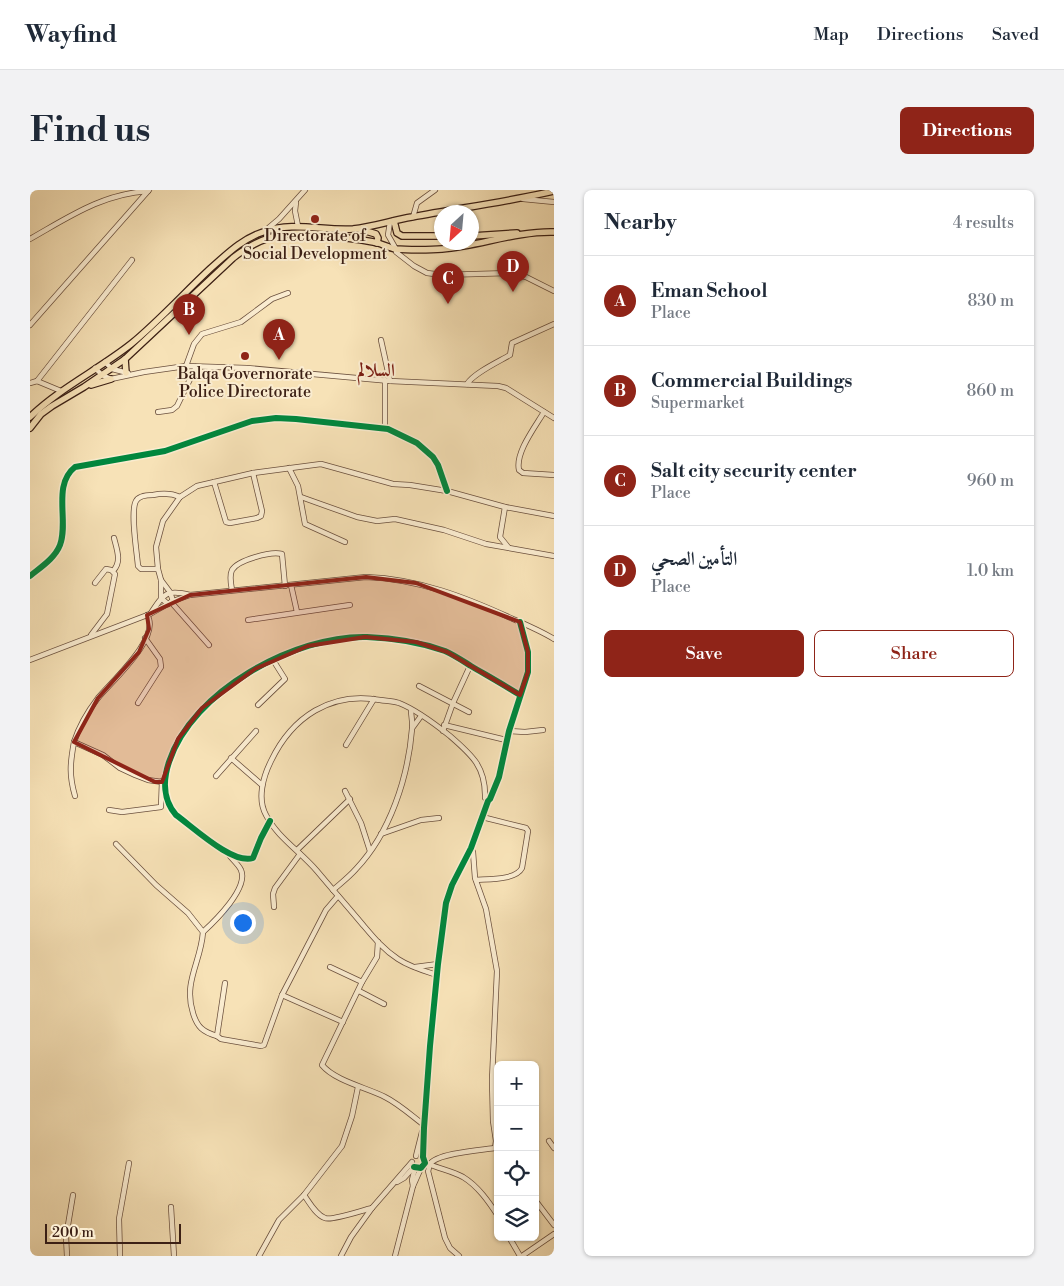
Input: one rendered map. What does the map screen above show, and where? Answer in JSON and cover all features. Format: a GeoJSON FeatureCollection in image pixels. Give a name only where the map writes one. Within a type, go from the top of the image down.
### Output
{"type":"FeatureCollection","features":[{"type":"Feature","properties":{"kind":"main road"},"geometry":{"type":"LineString","coordinates":[[355,229],[413,217],[522,199],[554,191]]}},
{"type":"Feature","properties":{"kind":"main road"},"geometry":{"type":"LineString","coordinates":[[392,221],[397,233],[402,236],[434,236]]}},
{"type":"Feature","properties":{"kind":"main road"},"geometry":{"type":"LineString","coordinates":[[30,417],[61,391],[131,344],[242,242],[264,232],[298,226],[355,229],[374,233],[378,236],[377,243]]}},
{"type":"Feature","properties":{"kind":"main road"},"geometry":{"type":"LineString","coordinates":[[30,428],[41,414],[52,406],[125,359],[233,258],[253,243],[275,235],[301,232],[377,243],[396,249],[442,249],[530,233]]}},
{"type":"Feature","properties":{"kind":"main road"},"geometry":{"type":"LineString","coordinates":[[479,236],[554,232]]}},
{"type":"Feature","properties":{"kind":"main road"},"geometry":{"type":"LineString","coordinates":[[125,359],[126,373]]}},
{"type":"Feature","properties":{"kind":"main road"},"geometry":{"type":"LineString","coordinates":[[84,387],[111,379]]}},
{"type":"Feature","properties":{"kind":"street"},"geometry":{"type":"LineString","coordinates":[[264,232],[279,219],[305,190]]}},
{"type":"Feature","properties":{"kind":"street"},"geometry":{"type":"LineString","coordinates":[[413,217],[417,203],[434,190]]}},
{"type":"Feature","properties":{"kind":"street"},"geometry":{"type":"LineString","coordinates":[[30,240],[104,199],[129,192],[149,191]]}},
{"type":"Feature","properties":{"kind":"street"},"geometry":{"type":"LineString","coordinates":[[30,325],[149,191]]}},
{"type":"Feature","properties":{"kind":"street"},"geometry":{"type":"LineString","coordinates":[[522,199],[554,202]]}},
{"type":"Feature","properties":{"kind":"street"},"geometry":{"type":"LineString","coordinates":[[296,201],[294,211],[298,226]]}},
{"type":"Feature","properties":{"kind":"street"},"geometry":{"type":"LineString","coordinates":[[392,221],[388,235],[396,252],[408,262],[427,273],[442,275],[510,272],[526,277],[554,291]]}},
{"type":"Feature","properties":{"kind":"street"},"geometry":{"type":"LineString","coordinates":[[30,383],[37,381],[132,260]]}},
{"type":"Feature","properties":{"kind":"street"},"geometry":{"type":"LineString","coordinates":[[186,366],[194,344],[202,334],[241,322],[272,299],[288,293]]}},
{"type":"Feature","properties":{"kind":"street"},"geometry":{"type":"LineString","coordinates":[[467,384],[474,376],[494,363],[510,356],[512,343],[554,324]]}},
{"type":"Feature","properties":{"kind":"street"},"geometry":{"type":"LineString","coordinates":[[381,340],[388,381],[385,428]]}},
{"type":"Feature","properties":{"kind":"street"},"geometry":{"type":"LineString","coordinates":[[105,362],[112,368],[134,374]]}},
{"type":"Feature","properties":{"kind":"street"},"geometry":{"type":"LineString","coordinates":[[95,368],[111,379],[186,366],[247,368],[388,381],[498,386],[506,388],[554,418]]}},
{"type":"Feature","properties":{"kind":"street"},"geometry":{"type":"LineString","coordinates":[[158,412],[172,410],[177,406],[196,367]]}},
{"type":"Feature","properties":{"kind":"street"},"geometry":{"type":"LineString","coordinates":[[37,381],[61,391]]}},
{"type":"Feature","properties":{"kind":"street"},"geometry":{"type":"LineString","coordinates":[[544,412],[522,449],[518,459],[518,468],[523,473],[554,475]]}},
{"type":"Feature","properties":{"kind":"street"},"geometry":{"type":"LineString","coordinates":[[30,576],[48,561],[59,546],[63,533],[62,501],[64,486],[68,474],[75,467],[166,451],[232,427],[268,418],[312,420],[385,428],[417,443],[433,457],[438,465],[447,491]]}},
{"type":"Feature","properties":{"kind":"street"},"geometry":{"type":"LineString","coordinates":[[161,598],[161,580],[156,547],[163,521],[180,497],[197,486],[253,473],[321,464],[393,484],[447,491],[506,507],[554,516]]}},
{"type":"Feature","properties":{"kind":"street"},"geometry":{"type":"LineString","coordinates":[[289,468],[297,482],[305,524],[345,542]]}},
{"type":"Feature","properties":{"kind":"street"},"geometry":{"type":"LineString","coordinates":[[214,482],[226,522],[230,523],[257,518],[261,516],[262,512],[253,473]]}},
{"type":"Feature","properties":{"kind":"street"},"geometry":{"type":"LineString","coordinates":[[158,569],[142,569],[138,566],[134,532],[135,502],[139,498],[162,493],[180,497]]}},
{"type":"Feature","properties":{"kind":"street"},"geometry":{"type":"LineString","coordinates":[[301,497],[357,518],[377,521],[395,519],[444,530],[486,544],[554,556]]}},
{"type":"Feature","properties":{"kind":"street"},"geometry":{"type":"LineString","coordinates":[[506,507],[500,538],[508,548]]}},
{"type":"Feature","properties":{"kind":"street"},"geometry":{"type":"LineString","coordinates":[[113,571],[117,567],[118,558],[114,538]]}},
{"type":"Feature","properties":{"kind":"street"},"geometry":{"type":"LineString","coordinates":[[232,590],[231,571],[241,562],[264,555],[282,554],[296,612]]}},
{"type":"Feature","properties":{"kind":"street"},"geometry":{"type":"LineString","coordinates":[[91,636],[107,614],[116,576],[113,571],[106,569],[95,583]]}},
{"type":"Feature","properties":{"kind":"street"},"geometry":{"type":"LineString","coordinates":[[30,660],[149,614],[190,595],[366,577],[416,582],[457,596],[520,622],[553,639]]}},
{"type":"Feature","properties":{"kind":"street"},"geometry":{"type":"LineString","coordinates":[[161,580],[170,592],[171,603]]}},
{"type":"Feature","properties":{"kind":"street"},"geometry":{"type":"LineString","coordinates":[[75,796],[70,778],[70,763],[74,742],[89,711],[98,698],[139,652],[150,624],[149,614],[161,598],[170,592],[190,595]]}},
{"type":"Feature","properties":{"kind":"street"},"geometry":{"type":"LineString","coordinates":[[161,598],[171,603],[209,644]]}},
{"type":"Feature","properties":{"kind":"street"},"geometry":{"type":"LineString","coordinates":[[248,620],[350,605]]}},
{"type":"Feature","properties":{"kind":"street"},"geometry":{"type":"LineString","coordinates":[[459,1256],[450,1248],[445,1238],[426,1162],[424,1127],[438,964],[446,902],[499,777],[506,740],[528,672],[528,652],[520,622]]}},
{"type":"Feature","properties":{"kind":"street"},"geometry":{"type":"LineString","coordinates":[[110,810],[122,812],[161,807],[162,782],[178,740],[202,708],[235,682],[274,660],[308,646],[365,637],[416,642],[447,652],[520,695]]}},
{"type":"Feature","properties":{"kind":"street"},"geometry":{"type":"LineString","coordinates":[[138,703],[161,667],[160,659],[145,638]]}},
{"type":"Feature","properties":{"kind":"street"},"geometry":{"type":"LineString","coordinates":[[258,705],[285,679],[274,660]]}},
{"type":"Feature","properties":{"kind":"street"},"geometry":{"type":"LineString","coordinates":[[444,728],[470,666]]}},
{"type":"Feature","properties":{"kind":"street"},"geometry":{"type":"LineString","coordinates":[[419,686],[469,712]]}},
{"type":"Feature","properties":{"kind":"street"},"geometry":{"type":"LineString","coordinates":[[437,975],[400,961],[378,942],[313,866],[270,821],[262,807],[262,785],[276,749],[296,726],[322,706],[348,698],[374,699],[399,704],[444,728],[506,740]]}},
{"type":"Feature","properties":{"kind":"street"},"geometry":{"type":"LineString","coordinates":[[346,745],[374,699]]}},
{"type":"Feature","properties":{"kind":"street"},"geometry":{"type":"LineString","coordinates":[[333,890],[356,869],[370,851],[381,834],[399,793],[413,727],[411,710]]}},
{"type":"Feature","properties":{"kind":"street"},"geometry":{"type":"LineString","coordinates":[[413,727],[421,716]]}},
{"type":"Feature","properties":{"kind":"street"},"geometry":{"type":"LineString","coordinates":[[444,728],[479,766],[485,778],[485,798],[488,801]]}},
{"type":"Feature","properties":{"kind":"street"},"geometry":{"type":"LineString","coordinates":[[509,731],[543,730]]}},
{"type":"Feature","properties":{"kind":"street"},"geometry":{"type":"LineString","coordinates":[[216,776],[256,731]]}},
{"type":"Feature","properties":{"kind":"street"},"geometry":{"type":"LineString","coordinates":[[74,742],[103,755],[120,768],[135,775],[148,780],[162,782]]}},
{"type":"Feature","properties":{"kind":"street"},"geometry":{"type":"LineString","coordinates":[[231,758],[262,785]]}},
{"type":"Feature","properties":{"kind":"street"},"geometry":{"type":"LineString","coordinates":[[165,773],[165,788],[171,809],[176,815],[228,854],[241,870],[242,883],[238,891],[215,922],[203,932]]}},
{"type":"Feature","properties":{"kind":"street"},"geometry":{"type":"LineString","coordinates":[[346,791],[361,823],[370,851]]}},
{"type":"Feature","properties":{"kind":"street"},"geometry":{"type":"LineString","coordinates":[[274,907],[273,894],[275,888],[298,852],[350,799]]}},
{"type":"Feature","properties":{"kind":"street"},"geometry":{"type":"LineString","coordinates":[[476,880],[513,876],[520,872],[528,831],[526,828],[482,817]]}},
{"type":"Feature","properties":{"kind":"street"},"geometry":{"type":"LineString","coordinates":[[381,834],[421,820],[439,818]]}},
{"type":"Feature","properties":{"kind":"street"},"geometry":{"type":"LineString","coordinates":[[228,854],[247,860],[253,858],[260,838],[270,821]]}},
{"type":"Feature","properties":{"kind":"street"},"geometry":{"type":"LineString","coordinates":[[116,844],[156,885],[188,913],[203,932],[189,989],[190,1003],[197,1025],[221,1040],[261,1046],[264,1044],[282,995],[326,910],[338,896]]}},
{"type":"Feature","properties":{"kind":"street"},"geometry":{"type":"LineString","coordinates":[[470,848],[474,852],[474,871],[486,909],[497,971],[492,1066],[494,1128]]}},
{"type":"Feature","properties":{"kind":"street"},"geometry":{"type":"LineString","coordinates":[[378,942],[377,957],[362,982],[322,1065],[327,1070],[358,1087],[390,1100],[424,1127]]}},
{"type":"Feature","properties":{"kind":"street"},"geometry":{"type":"LineString","coordinates":[[377,957],[388,952]]}},
{"type":"Feature","properties":{"kind":"street"},"geometry":{"type":"LineString","coordinates":[[414,967],[438,964]]}},
{"type":"Feature","properties":{"kind":"street"},"geometry":{"type":"LineString","coordinates":[[330,967],[362,982]]}},
{"type":"Feature","properties":{"kind":"street"},"geometry":{"type":"LineString","coordinates":[[217,1036],[225,983]]}},
{"type":"Feature","properties":{"kind":"street"},"geometry":{"type":"LineString","coordinates":[[358,991],[384,1004]]}},
{"type":"Feature","properties":{"kind":"street"},"geometry":{"type":"LineString","coordinates":[[282,995],[343,1022]]}},
{"type":"Feature","properties":{"kind":"street"},"geometry":{"type":"LineString","coordinates":[[260,1256],[279,1220],[304,1195],[342,1146],[352,1116],[358,1087]]}},
{"type":"Feature","properties":{"kind":"street"},"geometry":{"type":"LineString","coordinates":[[413,1186],[414,1165],[424,1127]]}},
{"type":"Feature","properties":{"kind":"street"},"geometry":{"type":"LineString","coordinates":[[549,1141],[554,1148]]}},
{"type":"Feature","properties":{"kind":"street"},"geometry":{"type":"LineString","coordinates":[[395,1256],[413,1186],[421,1168],[426,1162],[476,1150],[494,1149]]}},
{"type":"Feature","properties":{"kind":"street"},"geometry":{"type":"LineString","coordinates":[[416,1156],[420,1156],[426,1162],[457,1174],[470,1182],[494,1210]]}},
{"type":"Feature","properties":{"kind":"street"},"geometry":{"type":"LineString","coordinates":[[120,1256],[119,1219],[129,1163]]}},
{"type":"Feature","properties":{"kind":"street"},"geometry":{"type":"LineString","coordinates":[[414,1165],[421,1168]]}},
{"type":"Feature","properties":{"kind":"street"},"geometry":{"type":"LineString","coordinates":[[341,1256],[372,1208],[395,1183],[404,1178],[414,1165]]}},
{"type":"Feature","properties":{"kind":"street"},"geometry":{"type":"LineString","coordinates":[[304,1195],[319,1214],[326,1219],[372,1208]]}},
{"type":"Feature","properties":{"kind":"street"},"geometry":{"type":"LineString","coordinates":[[67,1256],[66,1237],[73,1196]]}},
{"type":"Feature","properties":{"kind":"street"},"geometry":{"type":"LineString","coordinates":[[539,1205],[554,1225]]}},
{"type":"Feature","properties":{"kind":"street"},"geometry":{"type":"LineString","coordinates":[[171,1207],[174,1256]]}},
{"type":"Feature","properties":{"kind":"street"},"geometry":{"type":"LineString","coordinates":[[512,1241],[521,1256],[554,1234]]}},
{"type":"Feature","properties":{"kind":"highlighted area"},"geometry":{"type":"Polygon","coordinates":[[[366,577],[416,583],[520,622],[528,652],[528,672],[520,695],[447,652],[416,642],[365,637],[308,646],[255,669],[202,708],[178,739],[162,782],[155,782],[74,742],[98,698],[139,652],[149,629],[147,615],[190,595],[366,577]]]}},
{"type":"Feature","properties":{"kind":"cycle path"},"geometry":{"type":"LineString","coordinates":[[30,576],[43,566],[58,550],[63,525],[64,483],[75,467],[165,451],[252,421],[276,418],[296,419],[388,429],[417,443],[433,457],[438,465],[447,491]]}},
{"type":"Feature","properties":{"kind":"cycle path"},"geometry":{"type":"LineString","coordinates":[[414,1167],[421,1168],[425,1163],[423,1157],[424,1128],[430,1046],[446,903],[452,885],[471,848],[499,777],[509,731],[528,672],[528,652],[520,622]]}},
{"type":"Feature","properties":{"kind":"cycle path"},"geometry":{"type":"LineString","coordinates":[[270,821],[253,858],[245,859],[235,856],[213,844],[176,815],[166,796],[165,783],[169,762],[181,736],[200,712],[223,691],[250,672],[279,657],[309,646],[339,639],[387,638],[426,645],[448,653],[520,695]]}},
{"type":"Feature","properties":{"kind":"place","name":"Directorate of Social Development"},"geometry":{"type":"Point","coordinates":[315,219]}},
{"type":"Feature","properties":{"kind":"place","name":"التأمين الصحي"},"geometry":{"type":"Point","coordinates":[513,292]}},
{"type":"Feature","properties":{"kind":"place","name":"Salt city security center"},"geometry":{"type":"Point","coordinates":[448,304]}},
{"type":"Feature","properties":{"kind":"place","name":"Commercial Buildings"},"geometry":{"type":"Point","coordinates":[189,335]}},
{"type":"Feature","properties":{"kind":"place","name":"Balqa Governorate Police Directorate"},"geometry":{"type":"Point","coordinates":[245,356]}},
{"type":"Feature","properties":{"kind":"place","name":"Eman School"},"geometry":{"type":"Point","coordinates":[279,360]}},
{"type":"Feature","properties":{"kind":"district","name":"السلالم"},"geometry":{"type":"Point","coordinates":[376,370]}}]}
